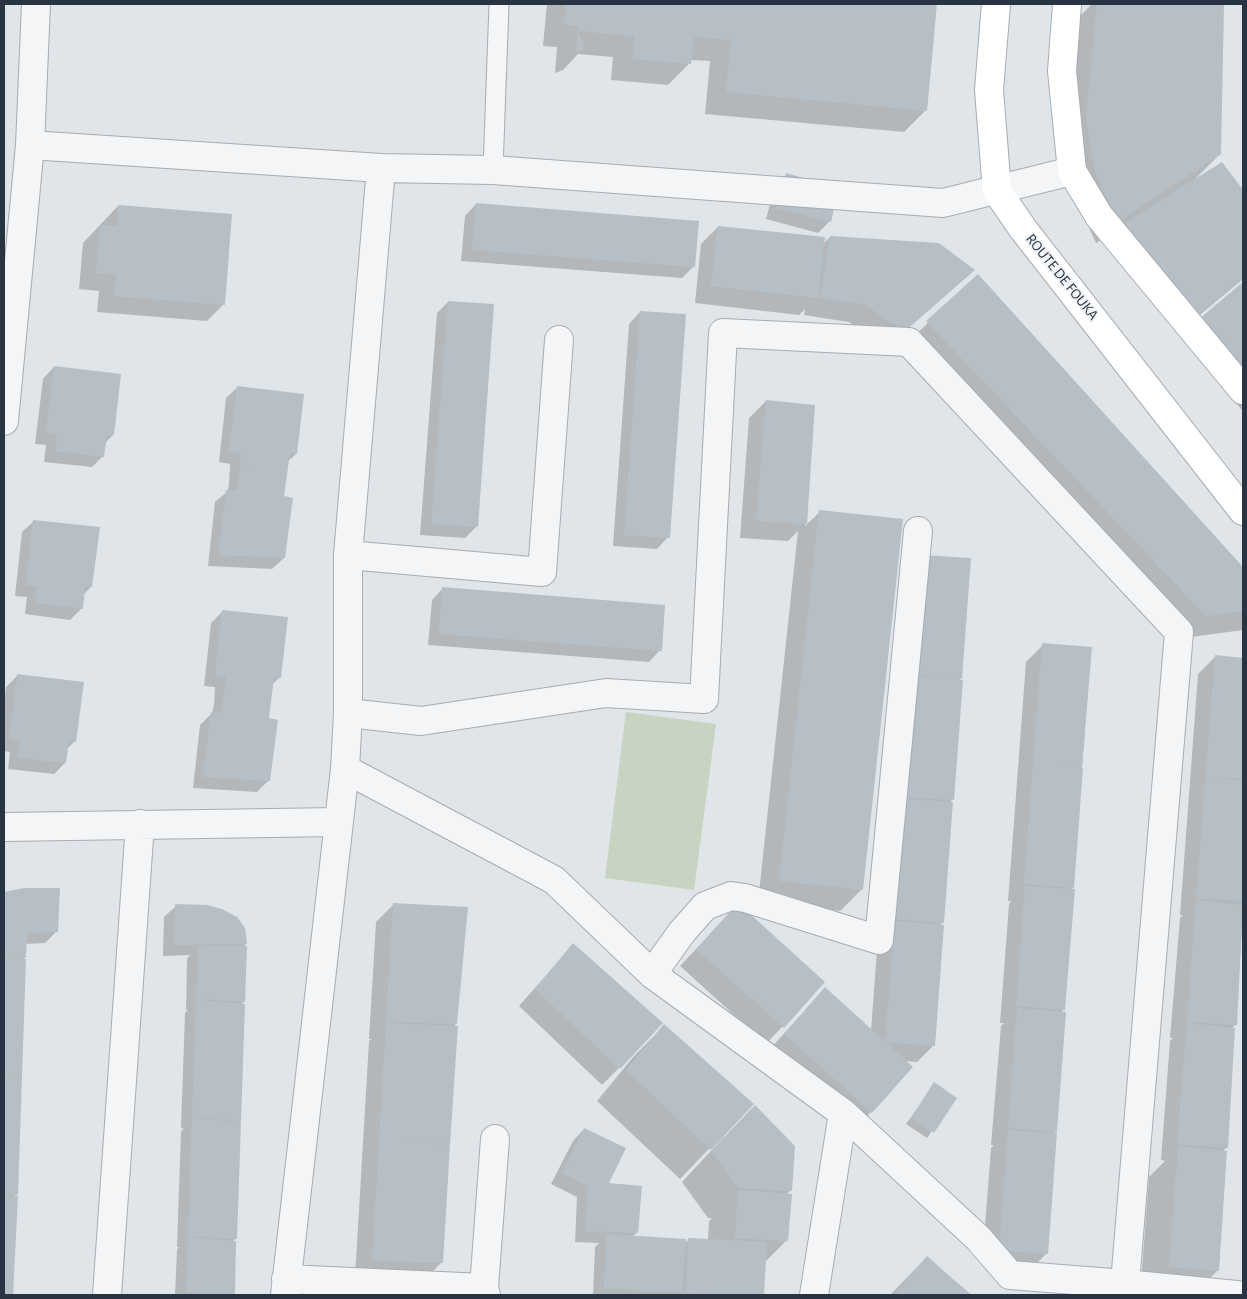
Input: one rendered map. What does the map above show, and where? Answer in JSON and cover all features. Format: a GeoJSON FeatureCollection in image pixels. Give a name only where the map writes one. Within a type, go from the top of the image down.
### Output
{"type":"FeatureCollection","features":[{"type":"Feature","properties":{"kind":"main road","name":"ROUTE DE FOUKA"},"geometry":{"type":"LineString","coordinates":[[996,4],[989,90],[997,190],[1023,229],[1243,511]]}},
{"type":"Feature","properties":{"kind":"main road"},"geometry":{"type":"LineString","coordinates":[[1067,4],[1062,71],[1072,171],[1099,216],[1243,390]]}},
{"type":"Feature","properties":{"kind":"street"},"geometry":{"type":"LineString","coordinates":[[4,421],[30,145],[36,4]]}},
{"type":"Feature","properties":{"kind":"street"},"geometry":{"type":"LineString","coordinates":[[30,145],[381,168],[493,170],[943,203],[1072,171]]}},
{"type":"Feature","properties":{"kind":"street"},"geometry":{"type":"LineString","coordinates":[[381,168],[348,555],[348,713],[345,769],[285,1287],[485,1292],[496,1139]]}},
{"type":"Feature","properties":{"kind":"street"},"geometry":{"type":"LineString","coordinates":[[348,713],[421,721],[606,693],[704,699],[723,333],[909,342],[1179,632],[1124,1289]]}},
{"type":"Feature","properties":{"kind":"street"},"geometry":{"type":"LineString","coordinates":[[348,555],[542,572],[560,340]]}},
{"type":"Feature","properties":{"kind":"street"},"geometry":{"type":"LineString","coordinates":[[652,974],[682,932],[705,906],[731,896],[745,898],[879,940],[918,532]]}},
{"type":"Feature","properties":{"kind":"street"},"geometry":{"type":"LineString","coordinates":[[345,769],[554,880],[652,974],[844,1114],[978,1238],[1010,1275],[1124,1289],[1237,1295]]}},
{"type":"Feature","properties":{"kind":"street"},"geometry":{"type":"LineString","coordinates":[[4,827],[338,822]]}},
{"type":"Feature","properties":{"kind":"street"},"geometry":{"type":"LineString","coordinates":[[107,1295],[140,824]]}},
{"type":"Feature","properties":{"kind":"street"},"geometry":{"type":"LineString","coordinates":[[814,1295],[844,1114]]}},
{"type":"Feature","properties":{"kind":"lane"},"geometry":{"type":"LineString","coordinates":[[493,170],[499,4]]}},
{"type":"Feature","properties":{"kind":"green space"},"geometry":{"type":"Polygon","coordinates":[[[626,712],[716,724],[694,890],[605,878],[626,712]]]}},
{"type":"Feature","properties":{"kind":"building"},"geometry":{"type":"Polygon","coordinates":[[[566,4],[937,4],[927,111],[726,92],[731,40],[694,37],[691,64],[632,59],[635,36],[578,31],[579,26],[564,25],[566,4]]]}},
{"type":"Feature","properties":{"kind":"building"},"geometry":{"type":"Polygon","coordinates":[[[1097,4],[1224,5],[1221,154],[1118,222],[1094,170],[1086,116],[1097,4]]]}},
{"type":"Feature","properties":{"kind":"building"},"geometry":{"type":"Polygon","coordinates":[[[578,32],[586,48],[576,52],[578,32]]]}},
{"type":"Feature","properties":{"kind":"building"},"geometry":{"type":"Polygon","coordinates":[[[1222,162],[1243,190],[1243,277],[1195,317],[1122,225],[1222,162]]]}},
{"type":"Feature","properties":{"kind":"building"},"geometry":{"type":"Polygon","coordinates":[[[786,173],[839,188],[831,222],[776,208],[786,173]]]}},
{"type":"Feature","properties":{"kind":"building"},"geometry":{"type":"Polygon","coordinates":[[[476,203],[699,221],[695,267],[472,250],[476,203]]]}},
{"type":"Feature","properties":{"kind":"building"},"geometry":{"type":"Polygon","coordinates":[[[118,205],[232,214],[225,305],[114,296],[116,274],[96,273],[100,225],[117,226],[118,205]]]}},
{"type":"Feature","properties":{"kind":"building"},"geometry":{"type":"Polygon","coordinates":[[[718,226],[825,237],[818,298],[711,286],[718,226]]]}},
{"type":"Feature","properties":{"kind":"building"},"geometry":{"type":"Polygon","coordinates":[[[830,236],[939,243],[975,270],[904,332],[866,305],[820,298],[830,236]]]}},
{"type":"Feature","properties":{"kind":"building"},"geometry":{"type":"Polygon","coordinates":[[[978,274],[1243,567],[1243,611],[1206,616],[926,321],[978,274]]]}},
{"type":"Feature","properties":{"kind":"building"},"geometry":{"type":"Polygon","coordinates":[[[1243,282],[1243,375],[1198,320],[1243,282]]]}},
{"type":"Feature","properties":{"kind":"building"},"geometry":{"type":"Polygon","coordinates":[[[448,301],[494,304],[478,527],[431,524],[448,301]]]}},
{"type":"Feature","properties":{"kind":"building"},"geometry":{"type":"Polygon","coordinates":[[[640,311],[686,314],[670,538],[624,535],[640,311]]]}},
{"type":"Feature","properties":{"kind":"building"},"geometry":{"type":"Polygon","coordinates":[[[54,366],[121,374],[114,435],[107,435],[104,457],[55,451],[57,434],[46,433],[54,366]]]}},
{"type":"Feature","properties":{"kind":"building"},"geometry":{"type":"Polygon","coordinates":[[[237,386],[304,394],[297,454],[290,453],[284,496],[293,498],[285,558],[218,555],[226,490],[237,490],[240,471],[252,472],[239,470],[241,453],[229,451],[237,386]]]}},
{"type":"Feature","properties":{"kind":"building"},"geometry":{"type":"Polygon","coordinates":[[[766,400],[815,405],[807,524],[756,521],[766,400]]]}},
{"type":"Feature","properties":{"kind":"building"},"geometry":{"type":"Polygon","coordinates":[[[819,510],[903,519],[863,890],[779,881],[819,510]]]}},
{"type":"Feature","properties":{"kind":"building"},"geometry":{"type":"Polygon","coordinates":[[[33,520],[100,527],[92,587],[85,587],[83,609],[36,603],[37,586],[26,585],[33,520]]]}},
{"type":"Feature","properties":{"kind":"building"},"geometry":{"type":"Polygon","coordinates":[[[922,555],[971,558],[962,679],[913,675],[922,555]]]}},
{"type":"Feature","properties":{"kind":"building"},"geometry":{"type":"Polygon","coordinates":[[[442,587],[665,605],[662,651],[439,634],[442,587]]]}},
{"type":"Feature","properties":{"kind":"building"},"geometry":{"type":"Polygon","coordinates":[[[222,610],[288,617],[281,678],[274,677],[269,718],[278,720],[270,781],[203,777],[211,712],[222,713],[226,676],[215,675],[222,610]]]}},
{"type":"Feature","properties":{"kind":"building"},"geometry":{"type":"Polygon","coordinates":[[[1042,643],[1092,647],[1082,767],[1059,766],[1083,768],[1074,888],[1024,884],[1042,643]]]}},
{"type":"Feature","properties":{"kind":"building"},"geometry":{"type":"Polygon","coordinates":[[[1215,655],[1243,658],[1243,779],[1211,777],[1243,781],[1243,901],[1196,898],[1215,655]]]}},
{"type":"Feature","properties":{"kind":"building"},"geometry":{"type":"Polygon","coordinates":[[[17,674],[84,682],[76,742],[69,741],[66,763],[18,758],[20,740],[9,739],[17,674]]]}},
{"type":"Feature","properties":{"kind":"building"},"geometry":{"type":"Polygon","coordinates":[[[913,676],[963,680],[954,800],[904,797],[913,676]]]}},
{"type":"Feature","properties":{"kind":"building"},"geometry":{"type":"Polygon","coordinates":[[[904,799],[953,802],[944,923],[894,919],[904,799]]]}},
{"type":"Feature","properties":{"kind":"building"},"geometry":{"type":"Polygon","coordinates":[[[1025,886],[1075,889],[1065,1010],[1016,1006],[1025,886]]]}},
{"type":"Feature","properties":{"kind":"building"},"geometry":{"type":"Polygon","coordinates":[[[24,888],[60,888],[58,932],[27,933],[26,958],[4,957],[4,892],[24,888]]]}},
{"type":"Feature","properties":{"kind":"building"},"geometry":{"type":"Polygon","coordinates":[[[1196,900],[1243,905],[1237,1025],[1187,1022],[1196,900]]]}},
{"type":"Feature","properties":{"kind":"building"},"geometry":{"type":"Polygon","coordinates":[[[393,903],[468,907],[457,1024],[386,1022],[393,903]]]}},
{"type":"Feature","properties":{"kind":"building"},"geometry":{"type":"Polygon","coordinates":[[[738,903],[825,982],[784,1028],[696,949],[738,903]]]}},
{"type":"Feature","properties":{"kind":"building"},"geometry":{"type":"Polygon","coordinates":[[[175,904],[207,905],[222,909],[237,917],[245,928],[247,944],[174,945],[175,904]]]}},
{"type":"Feature","properties":{"kind":"building"},"geometry":{"type":"Polygon","coordinates":[[[895,921],[944,925],[935,1046],[885,1042],[895,921]]]}},
{"type":"Feature","properties":{"kind":"building"},"geometry":{"type":"Polygon","coordinates":[[[573,943],[663,1023],[620,1069],[535,989],[573,943]]]}},
{"type":"Feature","properties":{"kind":"building"},"geometry":{"type":"Polygon","coordinates":[[[198,946],[247,946],[245,1002],[196,999],[198,946]]]}},
{"type":"Feature","properties":{"kind":"building"},"geometry":{"type":"Polygon","coordinates":[[[4,958],[26,959],[18,1195],[4,1194],[4,1076],[18,1076],[4,1075],[4,958]]]}},
{"type":"Feature","properties":{"kind":"building"},"geometry":{"type":"Polygon","coordinates":[[[825,987],[913,1067],[872,1113],[784,1034],[825,987]]]}},
{"type":"Feature","properties":{"kind":"building"},"geometry":{"type":"Polygon","coordinates":[[[196,1000],[245,1004],[241,1121],[192,1117],[196,1000]]]}},
{"type":"Feature","properties":{"kind":"building"},"geometry":{"type":"Polygon","coordinates":[[[1017,1008],[1066,1012],[1057,1132],[1008,1128],[1017,1008]]]}},
{"type":"Feature","properties":{"kind":"building"},"geometry":{"type":"Polygon","coordinates":[[[386,1023],[458,1026],[450,1144],[394,1142],[450,1145],[443,1263],[372,1261],[386,1023]]]}},
{"type":"Feature","properties":{"kind":"building"},"geometry":{"type":"Polygon","coordinates":[[[1187,1023],[1235,1028],[1228,1148],[1177,1144],[1187,1023]]]}},
{"type":"Feature","properties":{"kind":"building"},"geometry":{"type":"Polygon","coordinates":[[[664,1024],[754,1104],[711,1150],[626,1070],[664,1024]]]}},
{"type":"Feature","properties":{"kind":"building"},"geometry":{"type":"Polygon","coordinates":[[[934,1082],[957,1098],[934,1133],[911,1118],[934,1082]]]}},
{"type":"Feature","properties":{"kind":"building"},"geometry":{"type":"Polygon","coordinates":[[[755,1105],[795,1146],[792,1191],[738,1188],[711,1151],[755,1105]]]}},
{"type":"Feature","properties":{"kind":"building"},"geometry":{"type":"Polygon","coordinates":[[[192,1118],[241,1122],[237,1239],[188,1236],[192,1118]]]}},
{"type":"Feature","properties":{"kind":"building"},"geometry":{"type":"Polygon","coordinates":[[[584,1128],[626,1148],[609,1183],[642,1186],[638,1233],[585,1231],[588,1186],[562,1173],[584,1128]]]}},
{"type":"Feature","properties":{"kind":"building"},"geometry":{"type":"Polygon","coordinates":[[[1008,1130],[1057,1133],[1048,1254],[999,1250],[1008,1130]]]}},
{"type":"Feature","properties":{"kind":"building"},"geometry":{"type":"Polygon","coordinates":[[[1178,1146],[1227,1151],[1219,1271],[1169,1267],[1178,1146]]]}},
{"type":"Feature","properties":{"kind":"building"},"geometry":{"type":"Polygon","coordinates":[[[738,1190],[792,1194],[788,1241],[735,1238],[738,1190]]]}},
{"type":"Feature","properties":{"kind":"building"},"geometry":{"type":"Polygon","coordinates":[[[4,1195],[18,1196],[13,1295],[4,1295],[4,1195]]]}},
{"type":"Feature","properties":{"kind":"building"},"geometry":{"type":"Polygon","coordinates":[[[606,1234],[686,1239],[682,1292],[604,1289],[606,1234]]]}},
{"type":"Feature","properties":{"kind":"building"},"geometry":{"type":"Polygon","coordinates":[[[188,1237],[236,1241],[235,1295],[186,1293],[188,1237]]]}},
{"type":"Feature","properties":{"kind":"building"},"geometry":{"type":"Polygon","coordinates":[[[688,1238],[767,1242],[764,1295],[686,1293],[688,1238]]]}},
{"type":"Feature","properties":{"kind":"building"},"geometry":{"type":"Polygon","coordinates":[[[927,1256],[954,1280],[972,1295],[894,1295],[927,1256]]]}}]}
